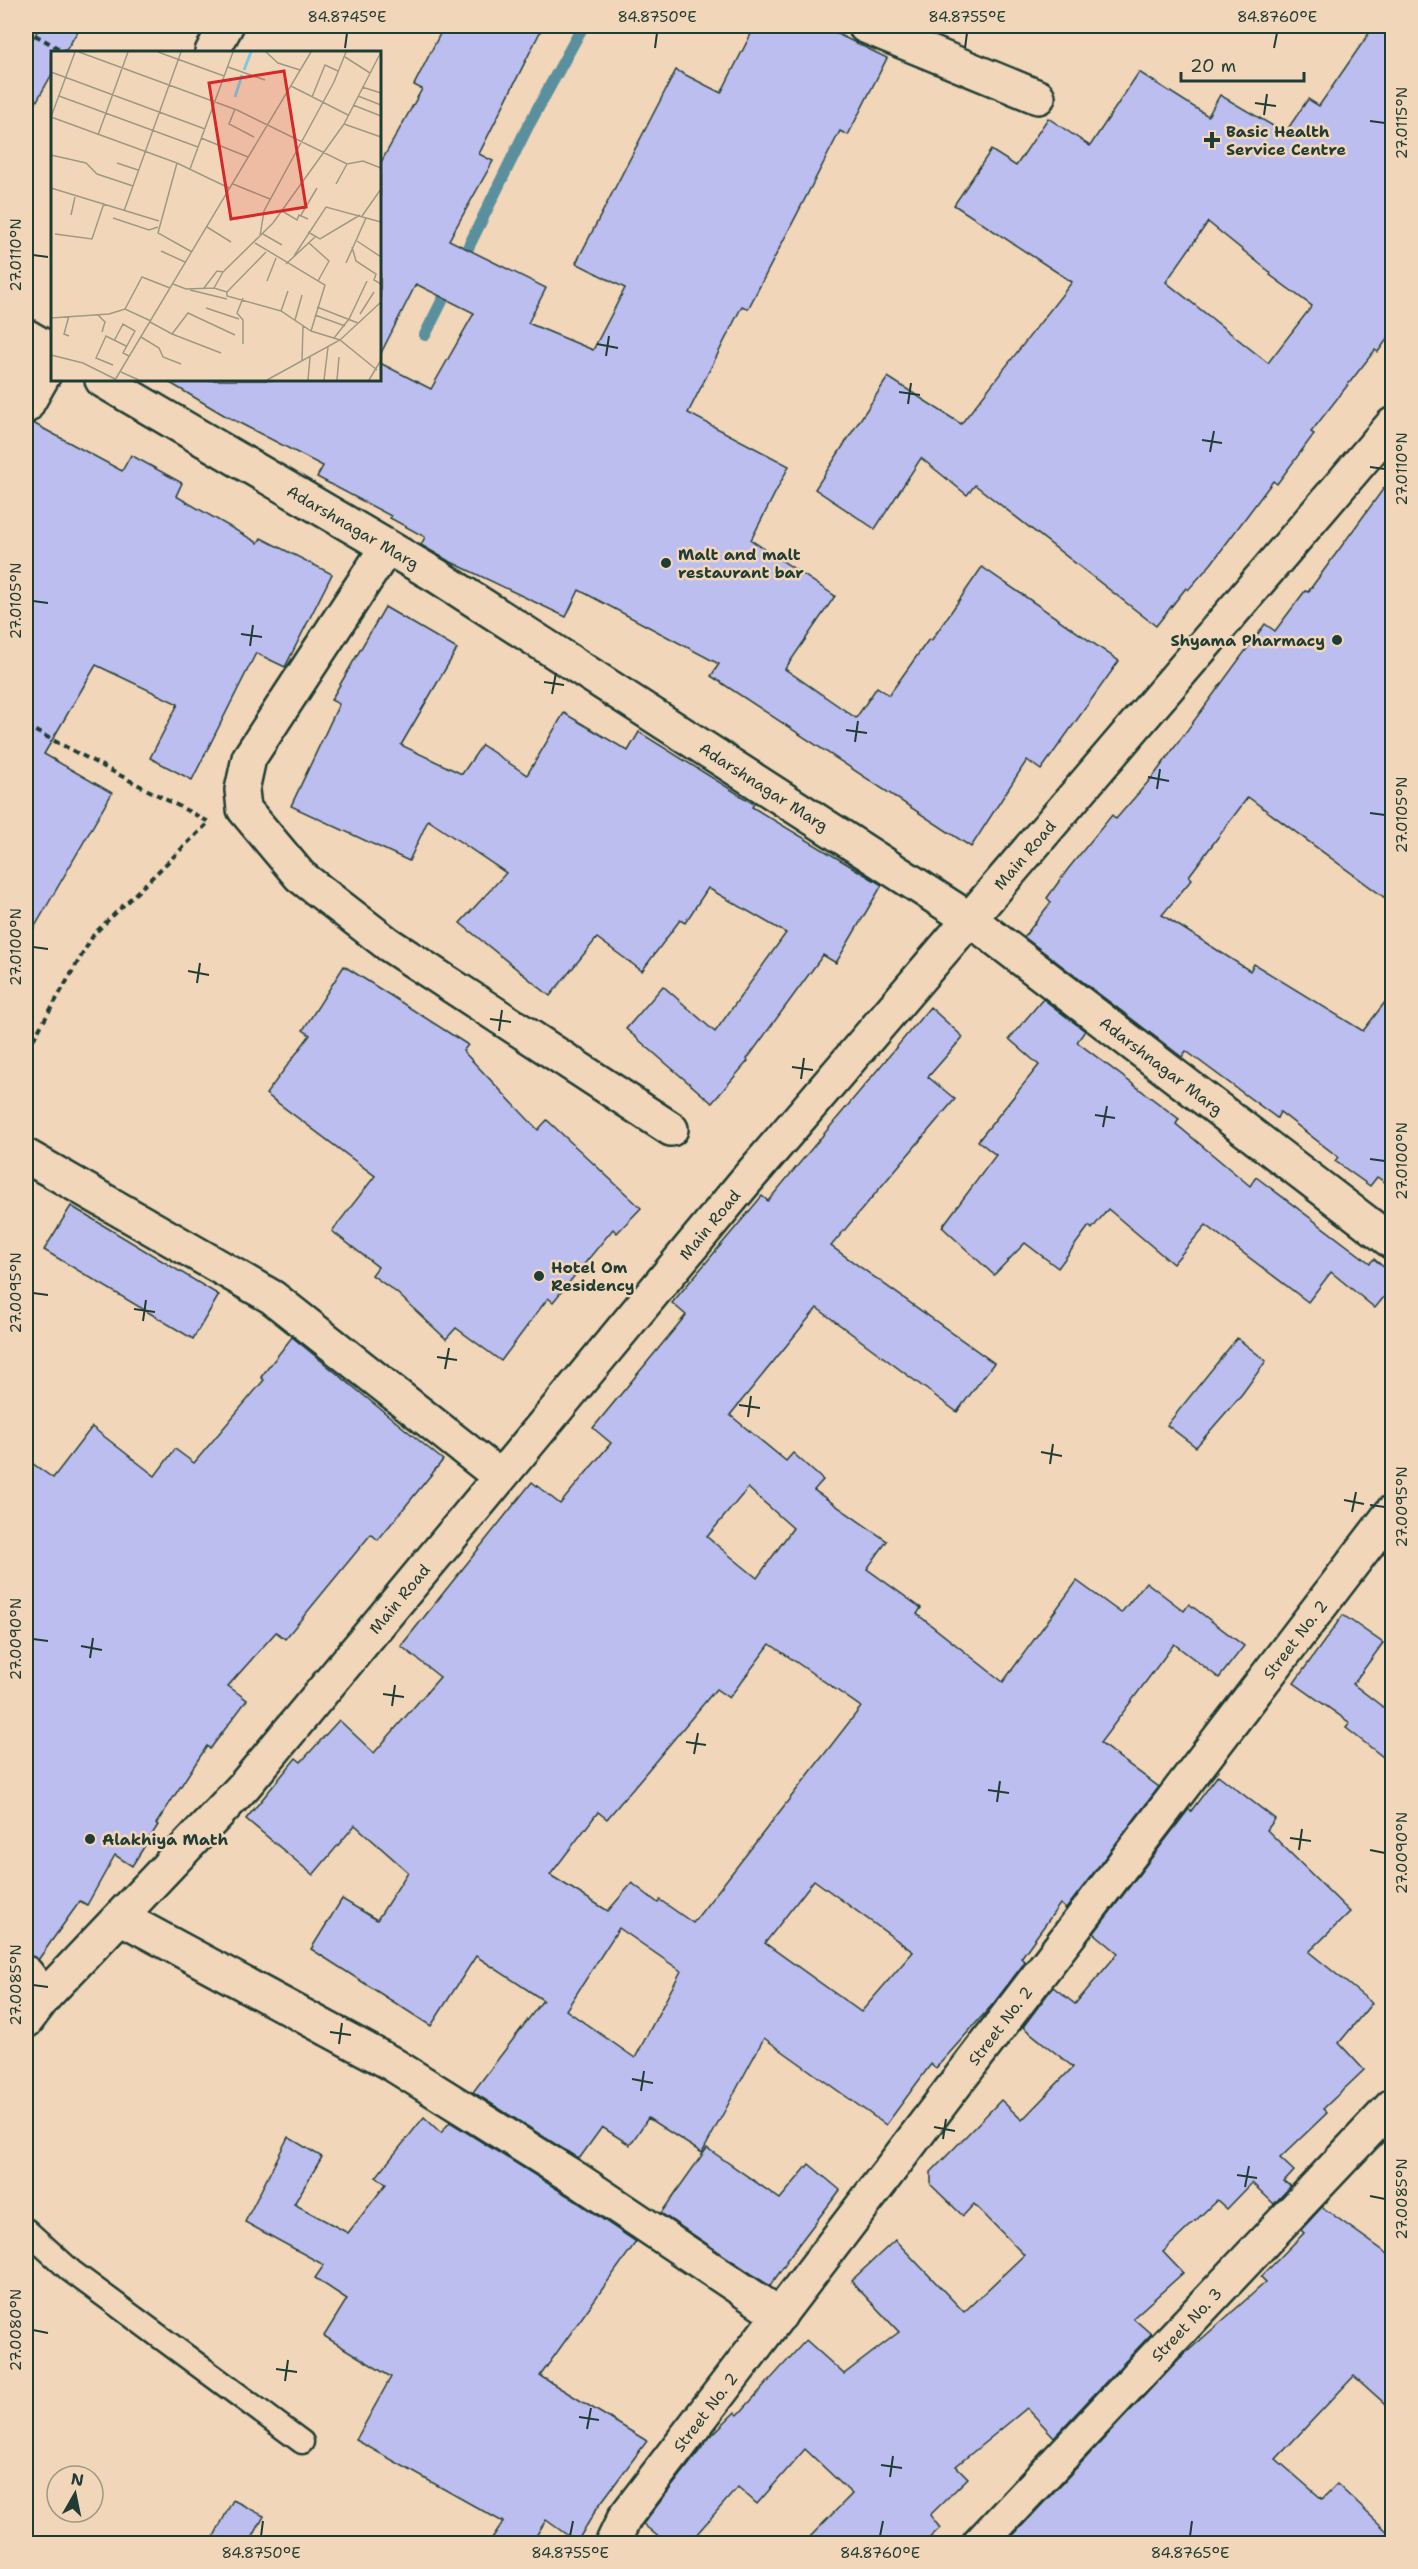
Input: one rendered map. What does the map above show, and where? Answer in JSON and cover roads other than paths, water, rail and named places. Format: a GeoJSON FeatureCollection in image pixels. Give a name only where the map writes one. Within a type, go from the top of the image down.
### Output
{"type":"FeatureCollection","features":[{"type":"Feature","properties":{"kind":"street"},"geometry":{"type":"LineString","coordinates":[[213,51],[226,26]]}},
{"type":"Feature","properties":{"kind":"street"},"geometry":{"type":"LineString","coordinates":[[865,26],[1038,97]]}},
{"type":"Feature","properties":{"kind":"street"},"geometry":{"type":"LineString","coordinates":[[26,336],[51,350]]}},
{"type":"Feature","properties":{"kind":"street"},"geometry":{"type":"LineString","coordinates":[[26,406],[51,362]]}},
{"type":"Feature","properties":{"kind":"street","name":"Adarshnagar Marg"},"geometry":{"type":"LineString","coordinates":[[104,381],[437,576],[971,920],[1392,1242]]}},
{"type":"Feature","properties":{"kind":"street","name":"Main Road"},"geometry":{"type":"LineString","coordinates":[[32,1997],[122,1918],[244,1786],[737,1192],[1392,425]]}},
{"type":"Feature","properties":{"kind":"street"},"geometry":{"type":"LineString","coordinates":[[387,547],[249,758],[242,790],[244,808],[300,876],[388,944],[671,1129]]}},
{"type":"Feature","properties":{"kind":"street"},"geometry":{"type":"LineString","coordinates":[[26,1156],[272,1297],[499,1476]]}},
{"type":"Feature","properties":{"kind":"street","name":"Street No. 2"},"geometry":{"type":"LineString","coordinates":[[612,2544],[625,2517],[1392,1512]]}},
{"type":"Feature","properties":{"kind":"street"},"geometry":{"type":"LineString","coordinates":[[122,1918],[389,2062],[578,2180],[780,2315]]}},
{"type":"Feature","properties":{"kind":"street","name":"Street No. 3"},"geometry":{"type":"LineString","coordinates":[[979,2544],[1392,2106]]}},
{"type":"Feature","properties":{"kind":"lane"},"geometry":{"type":"LineString","coordinates":[[26,2230],[71,2271],[302,2442]]}},
{"type":"Feature","properties":{"kind":"waterway"},"geometry":{"type":"LineString","coordinates":[[461,262],[527,128],[583,26]]}},
{"type":"Feature","properties":{"kind":"waterway"},"geometry":{"type":"LineString","coordinates":[[425,335],[451,283]]}},
{"type":"Feature","properties":{"kind":"place","name":"Basic Health Service Centre"},"geometry":{"type":"Point","coordinates":[1212,140]}},
{"type":"Feature","properties":{"kind":"place","name":"Malt and malt restaurant bar"},"geometry":{"type":"Point","coordinates":[666,563]}},
{"type":"Feature","properties":{"kind":"place","name":"Shyama Pharmacy"},"geometry":{"type":"Point","coordinates":[1337,640]}},
{"type":"Feature","properties":{"kind":"place","name":"Hotel Om Residency"},"geometry":{"type":"Point","coordinates":[539,1276]}},
{"type":"Feature","properties":{"kind":"place","name":"Alakhiya Math"},"geometry":{"type":"Point","coordinates":[90,1839]}}]}
